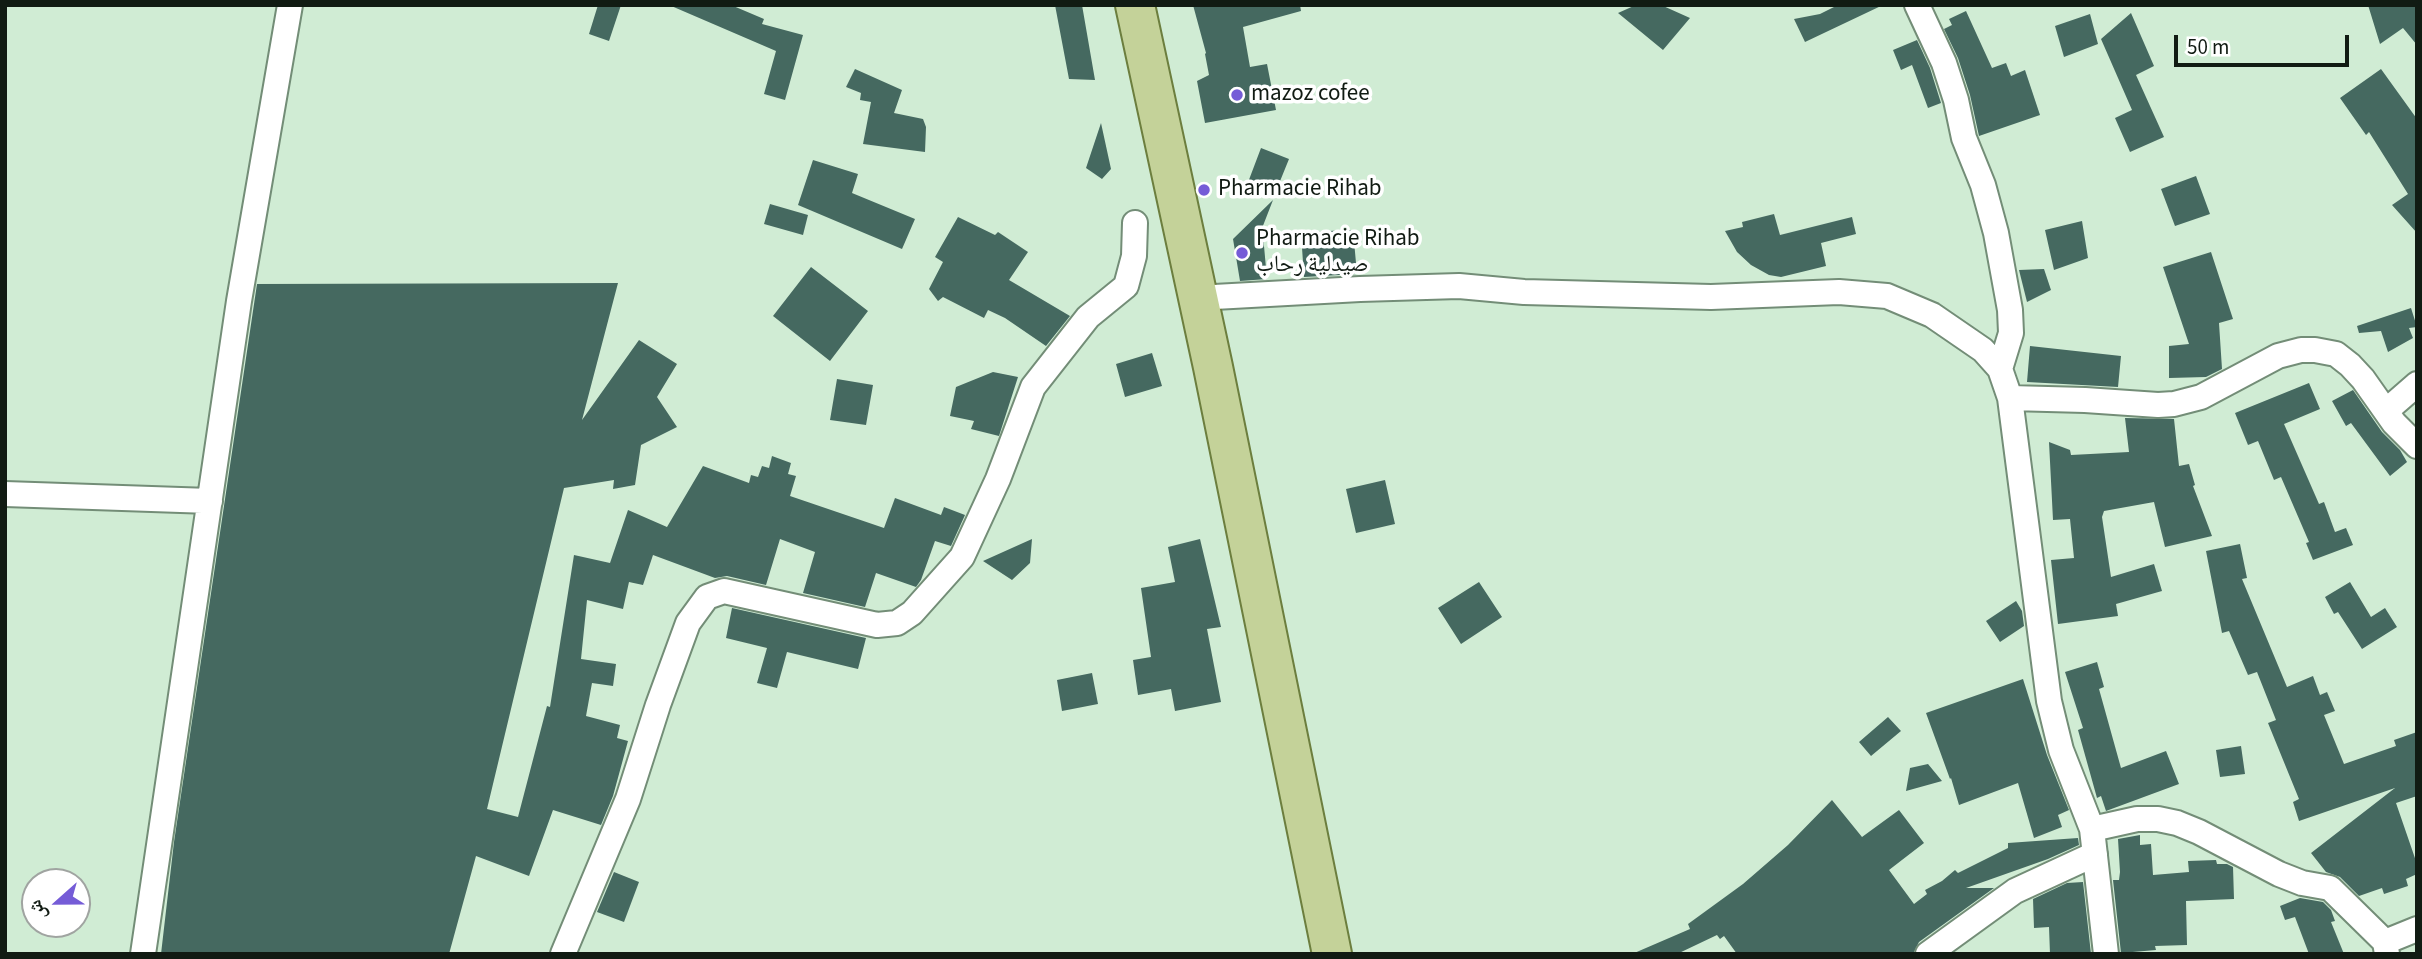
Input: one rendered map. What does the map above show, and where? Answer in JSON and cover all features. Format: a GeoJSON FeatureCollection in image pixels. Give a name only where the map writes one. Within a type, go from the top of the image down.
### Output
{"type":"FeatureCollection","features":[{"type":"Feature","properties":{"kind":"main road"},"geometry":{"type":"LineString","coordinates":[[1135,5],[1213,367],[1332,954]]}},
{"type":"Feature","properties":{"kind":"street"},"geometry":{"type":"LineString","coordinates":[[143,954],[246,258],[290,5]]}},
{"type":"Feature","properties":{"kind":"street"},"geometry":{"type":"LineString","coordinates":[[1917,5],[1944,63],[1964,138],[1983,185],[1996,233],[2010,310],[2011,333],[2000,369]]}},
{"type":"Feature","properties":{"kind":"street"},"geometry":{"type":"LineString","coordinates":[[563,954],[628,799],[688,623],[707,597],[724,591],[877,625],[897,623],[912,613],[962,557],[998,479],[1033,387],[1088,317],[1126,286],[1134,257],[1135,223]]}},
{"type":"Feature","properties":{"kind":"street"},"geometry":{"type":"LineString","coordinates":[[1196,298],[1459,286],[1524,292],[1654,296],[1851,293],[1887,296],[1932,315],[1983,349],[2000,369],[2010,398],[2049,701],[2061,750],[2092,829],[2106,954]]}},
{"type":"Feature","properties":{"kind":"street"},"geometry":{"type":"LineString","coordinates":[[2010,398],[2174,404],[2202,397],[2278,356],[2301,350],[2315,350],[2336,354],[2350,365],[2417,446]]}},
{"type":"Feature","properties":{"kind":"street"},"geometry":{"type":"LineString","coordinates":[[2386,411],[2417,384]]}},
{"type":"Feature","properties":{"kind":"street"},"geometry":{"type":"LineString","coordinates":[[5,494],[210,501]]}},
{"type":"Feature","properties":{"kind":"street"},"geometry":{"type":"LineString","coordinates":[[2092,829],[2137,819],[2158,818],[2178,823],[2279,874],[2302,883],[2330,888],[2386,948],[2417,929]]}},
{"type":"Feature","properties":{"kind":"street"},"geometry":{"type":"LineString","coordinates":[[1928,954],[2015,891],[2095,854]]}},
{"type":"Feature","properties":{"kind":"building"},"geometry":{"type":"Polygon","coordinates":[[[598,5],[621,5],[609,41],[589,34],[598,5]]]}},
{"type":"Feature","properties":{"kind":"building"},"geometry":{"type":"Polygon","coordinates":[[[669,5],[731,5],[764,19],[762,24],[803,35],[785,100],[764,94],[776,51],[669,5]]]}},
{"type":"Feature","properties":{"kind":"building"},"geometry":{"type":"Polygon","coordinates":[[[1055,5],[1082,5],[1095,80],[1069,79],[1055,5]]]}},
{"type":"Feature","properties":{"kind":"building"},"geometry":{"type":"Polygon","coordinates":[[[1193,5],[1300,5],[1301,11],[1243,27],[1250,67],[1267,64],[1276,110],[1205,123],[1197,81],[1209,75],[1193,5]]]}},
{"type":"Feature","properties":{"kind":"building"},"geometry":{"type":"Polygon","coordinates":[[[1636,5],[1661,5],[1690,18],[1663,50],[1618,13],[1636,5]]]}},
{"type":"Feature","properties":{"kind":"building"},"geometry":{"type":"Polygon","coordinates":[[[1838,5],[1883,5],[1805,42],[1794,19],[1820,14],[1838,5]]]}},
{"type":"Feature","properties":{"kind":"building"},"geometry":{"type":"Polygon","coordinates":[[[2368,5],[2417,5],[2417,45],[2403,28],[2380,44],[2368,5]]]}},
{"type":"Feature","properties":{"kind":"building"},"geometry":{"type":"Polygon","coordinates":[[[1966,11],[1992,68],[2006,63],[2011,76],[2025,70],[2040,115],[1979,136],[1958,58],[1944,29],[1952,25],[1949,19],[1966,11]]]}},
{"type":"Feature","properties":{"kind":"building"},"geometry":{"type":"Polygon","coordinates":[[[2131,13],[2154,66],[2136,75],[2164,137],[2130,152],[2115,118],[2132,110],[2101,39],[2131,13]]]}},
{"type":"Feature","properties":{"kind":"building"},"geometry":{"type":"Polygon","coordinates":[[[2090,14],[2098,44],[2064,57],[2055,26],[2090,14]]]}},
{"type":"Feature","properties":{"kind":"building"},"geometry":{"type":"Polygon","coordinates":[[[1917,40],[1930,68],[1941,103],[1928,108],[1912,65],[1901,70],[1893,50],[1917,40]]]}},
{"type":"Feature","properties":{"kind":"building"},"geometry":{"type":"Polygon","coordinates":[[[855,69],[902,90],[894,113],[923,119],[926,127],[925,152],[863,144],[871,102],[860,100],[861,93],[846,87],[855,69]]]}},
{"type":"Feature","properties":{"kind":"building"},"geometry":{"type":"Polygon","coordinates":[[[2381,69],[2417,119],[2417,233],[2392,205],[2408,194],[2369,132],[2366,135],[2340,98],[2381,69]]]}},
{"type":"Feature","properties":{"kind":"building"},"geometry":{"type":"Polygon","coordinates":[[[1101,123],[1111,169],[1102,179],[1086,168],[1101,123]]]}},
{"type":"Feature","properties":{"kind":"building"},"geometry":{"type":"Polygon","coordinates":[[[1261,148],[1289,159],[1274,196],[1247,185],[1261,148]]]}},
{"type":"Feature","properties":{"kind":"building"},"geometry":{"type":"Polygon","coordinates":[[[813,160],[858,174],[852,193],[915,219],[902,249],[798,205],[813,160]]]}},
{"type":"Feature","properties":{"kind":"building"},"geometry":{"type":"Polygon","coordinates":[[[2196,176],[2210,214],[2175,226],[2161,189],[2196,176]]]}},
{"type":"Feature","properties":{"kind":"building"},"geometry":{"type":"Polygon","coordinates":[[[1273,200],[1259,236],[1263,235],[1267,279],[1240,281],[1233,239],[1273,200]]]}},
{"type":"Feature","properties":{"kind":"building"},"geometry":{"type":"Polygon","coordinates":[[[770,204],[808,215],[803,235],[764,224],[770,204]]]}},
{"type":"Feature","properties":{"kind":"building"},"geometry":{"type":"Polygon","coordinates":[[[1774,214],[1780,235],[1852,217],[1856,234],[1821,243],[1826,266],[1781,277],[1769,275],[1751,265],[1737,252],[1725,231],[1743,227],[1742,222],[1774,214]]]}},
{"type":"Feature","properties":{"kind":"building"},"geometry":{"type":"Polygon","coordinates":[[[958,217],[995,235],[998,232],[1028,252],[1009,280],[1070,316],[1046,346],[1005,318],[988,310],[984,318],[943,297],[938,301],[929,289],[943,262],[935,257],[958,217]]]}},
{"type":"Feature","properties":{"kind":"building"},"geometry":{"type":"Polygon","coordinates":[[[2082,221],[2088,258],[2054,270],[2045,230],[2082,221]]]}},
{"type":"Feature","properties":{"kind":"building"},"geometry":{"type":"Polygon","coordinates":[[[1353,230],[1357,274],[1304,277],[1301,233],[1353,230]]]}},
{"type":"Feature","properties":{"kind":"building"},"geometry":{"type":"Polygon","coordinates":[[[2211,252],[2233,319],[2219,323],[2222,369],[2206,377],[2169,378],[2169,346],[2189,344],[2163,267],[2211,252]]]}},
{"type":"Feature","properties":{"kind":"building"},"geometry":{"type":"Polygon","coordinates":[[[811,267],[868,311],[830,361],[773,316],[811,267]]]}},
{"type":"Feature","properties":{"kind":"building"},"geometry":{"type":"Polygon","coordinates":[[[2044,269],[2051,290],[2027,302],[2019,270],[2044,269]]]}},
{"type":"Feature","properties":{"kind":"building"},"geometry":{"type":"Polygon","coordinates":[[[618,283],[582,420],[639,340],[677,364],[657,397],[677,427],[641,445],[635,485],[613,489],[614,480],[564,488],[487,809],[518,817],[547,706],[550,707],[574,555],[610,563],[628,510],[667,527],[703,466],[749,483],[751,475],[758,477],[762,466],[769,468],[772,456],[791,463],[788,474],[796,476],[790,496],[884,528],[895,498],[941,515],[944,507],[965,515],[951,546],[935,541],[916,587],[876,573],[865,607],[803,593],[815,552],[780,539],[766,585],[727,576],[715,578],[653,555],[643,585],[629,582],[623,609],[587,600],[581,659],[616,664],[613,686],[592,683],[586,716],[620,725],[617,738],[628,741],[613,796],[601,825],[553,810],[529,876],[476,856],[449,954],[161,954],[174,842],[257,284],[618,283]]]}},
{"type":"Feature","properties":{"kind":"building"},"geometry":{"type":"Polygon","coordinates":[[[2411,308],[2417,327],[2409,328],[2413,338],[2388,352],[2381,331],[2359,333],[2357,326],[2411,308]]]}},
{"type":"Feature","properties":{"kind":"building"},"geometry":{"type":"Polygon","coordinates":[[[2030,346],[2121,356],[2118,387],[2027,382],[2030,346]]]}},
{"type":"Feature","properties":{"kind":"building"},"geometry":{"type":"Polygon","coordinates":[[[1152,353],[1162,386],[1125,397],[1116,364],[1152,353]]]}},
{"type":"Feature","properties":{"kind":"building"},"geometry":{"type":"Polygon","coordinates":[[[993,372],[1018,377],[999,436],[971,429],[974,421],[950,416],[956,387],[993,372]]]}},
{"type":"Feature","properties":{"kind":"building"},"geometry":{"type":"Polygon","coordinates":[[[837,379],[873,385],[866,425],[830,420],[837,379]]]}},
{"type":"Feature","properties":{"kind":"building"},"geometry":{"type":"Polygon","coordinates":[[[2309,383],[2320,409],[2284,424],[2319,504],[2324,502],[2335,532],[2346,528],[2353,545],[2313,560],[2306,543],[2309,542],[2281,477],[2274,480],[2258,441],[2248,445],[2235,413],[2309,383]]]}},
{"type":"Feature","properties":{"kind":"building"},"geometry":{"type":"Polygon","coordinates":[[[2353,390],[2407,462],[2390,476],[2351,423],[2346,426],[2332,401],[2353,390]]]}},
{"type":"Feature","properties":{"kind":"building"},"geometry":{"type":"Polygon","coordinates":[[[2125,418],[2174,419],[2179,466],[2189,464],[2195,485],[2193,486],[2212,536],[2165,547],[2154,502],[2104,511],[2102,517],[2111,577],[2154,564],[2162,591],[2116,604],[2118,616],[2058,624],[2051,560],[2074,558],[2070,519],[2053,520],[2049,442],[2070,450],[2071,455],[2129,452],[2125,418]]]}},
{"type":"Feature","properties":{"kind":"building"},"geometry":{"type":"Polygon","coordinates":[[[1385,480],[1395,524],[1356,533],[1346,489],[1385,480]]]}},
{"type":"Feature","properties":{"kind":"building"},"geometry":{"type":"Polygon","coordinates":[[[1032,539],[1030,563],[1012,580],[983,561],[1032,539]]]}},
{"type":"Feature","properties":{"kind":"building"},"geometry":{"type":"Polygon","coordinates":[[[1200,539],[1221,627],[1207,629],[1221,702],[1175,711],[1171,689],[1138,695],[1133,660],[1151,657],[1141,588],[1175,582],[1168,547],[1200,539]]]}},
{"type":"Feature","properties":{"kind":"building"},"geometry":{"type":"Polygon","coordinates":[[[2240,544],[2247,578],[2242,579],[2287,687],[2313,676],[2320,695],[2327,692],[2335,711],[2324,715],[2344,764],[2396,746],[2394,740],[2417,732],[2417,796],[2396,803],[2417,864],[2417,874],[2406,879],[2408,886],[2384,894],[2382,888],[2359,896],[2340,877],[2326,872],[2311,853],[2395,788],[2299,821],[2293,802],[2299,799],[2268,723],[2276,720],[2257,672],[2248,675],[2229,631],[2222,633],[2206,551],[2240,544]]]}},
{"type":"Feature","properties":{"kind":"building"},"geometry":{"type":"Polygon","coordinates":[[[1479,582],[1502,617],[1461,644],[1438,608],[1479,582]]]}},
{"type":"Feature","properties":{"kind":"building"},"geometry":{"type":"Polygon","coordinates":[[[2350,582],[2371,617],[2385,608],[2397,627],[2362,649],[2338,612],[2334,614],[2325,597],[2350,582]]]}},
{"type":"Feature","properties":{"kind":"building"},"geometry":{"type":"Polygon","coordinates":[[[2016,601],[2022,611],[2024,626],[2000,642],[1986,621],[2016,601]]]}},
{"type":"Feature","properties":{"kind":"building"},"geometry":{"type":"Polygon","coordinates":[[[732,608],[866,638],[858,669],[787,652],[777,688],[757,683],[767,648],[726,638],[732,608]]]}},
{"type":"Feature","properties":{"kind":"building"},"geometry":{"type":"Polygon","coordinates":[[[2097,662],[2104,687],[2099,689],[2121,768],[2166,751],[2179,784],[2106,811],[2101,796],[2097,798],[2078,730],[2083,728],[2065,672],[2097,662]]]}},
{"type":"Feature","properties":{"kind":"building"},"geometry":{"type":"Polygon","coordinates":[[[1092,673],[1098,704],[1062,711],[1057,680],[1092,673]]]}},
{"type":"Feature","properties":{"kind":"building"},"geometry":{"type":"Polygon","coordinates":[[[2023,679],[2047,755],[2069,810],[2058,815],[2062,827],[2034,838],[2018,783],[1959,805],[1926,713],[2023,679]]]}},
{"type":"Feature","properties":{"kind":"building"},"geometry":{"type":"Polygon","coordinates":[[[1888,717],[1901,731],[1871,756],[1859,742],[1888,717]]]}},
{"type":"Feature","properties":{"kind":"building"},"geometry":{"type":"Polygon","coordinates":[[[2241,746],[2245,774],[2220,777],[2216,750],[2241,746]]]}},
{"type":"Feature","properties":{"kind":"building"},"geometry":{"type":"Polygon","coordinates":[[[1928,764],[1942,781],[1906,791],[1910,768],[1928,764]]]}},
{"type":"Feature","properties":{"kind":"building"},"geometry":{"type":"Polygon","coordinates":[[[1832,800],[1862,837],[1899,810],[1924,843],[1889,870],[1914,904],[1927,894],[1925,890],[1955,870],[1958,873],[2008,848],[2008,843],[2078,838],[2079,845],[1966,888],[1994,888],[1919,942],[1913,954],[1737,954],[1724,936],[1720,939],[1717,935],[1677,954],[1632,954],[1690,929],[1688,924],[1743,884],[1788,845],[1832,800]]]}},
{"type":"Feature","properties":{"kind":"building"},"geometry":{"type":"Polygon","coordinates":[[[2140,835],[2140,845],[2151,844],[2153,875],[2189,872],[2188,861],[2216,860],[2217,864],[2233,867],[2234,899],[2186,901],[2187,945],[2155,946],[2156,950],[2121,953],[2113,880],[2119,880],[2120,872],[2118,839],[2140,835]]]}},
{"type":"Feature","properties":{"kind":"building"},"geometry":{"type":"Polygon","coordinates":[[[614,872],[639,882],[624,922],[597,912],[614,872]]]}},
{"type":"Feature","properties":{"kind":"building"},"geometry":{"type":"Polygon","coordinates":[[[2083,882],[2091,954],[2050,954],[2049,927],[2034,928],[2033,899],[2067,883],[2083,882]]]}},
{"type":"Feature","properties":{"kind":"building"},"geometry":{"type":"Polygon","coordinates":[[[2300,898],[2323,902],[2331,910],[2335,921],[2331,922],[2344,954],[2309,954],[2295,917],[2285,920],[2280,906],[2300,898]]]}},
{"type":"Feature","properties":{"kind":"place","name":"mazoz cofee"},"geometry":{"type":"Point","coordinates":[1237,95]}},
{"type":"Feature","properties":{"kind":"place","name":"Pharmacie Rihab"},"geometry":{"type":"Point","coordinates":[1204,190]}},
{"type":"Feature","properties":{"kind":"place","name":"Pharmacie Rihab صيدلية رحاب"},"geometry":{"type":"Point","coordinates":[1242,253]}}]}
